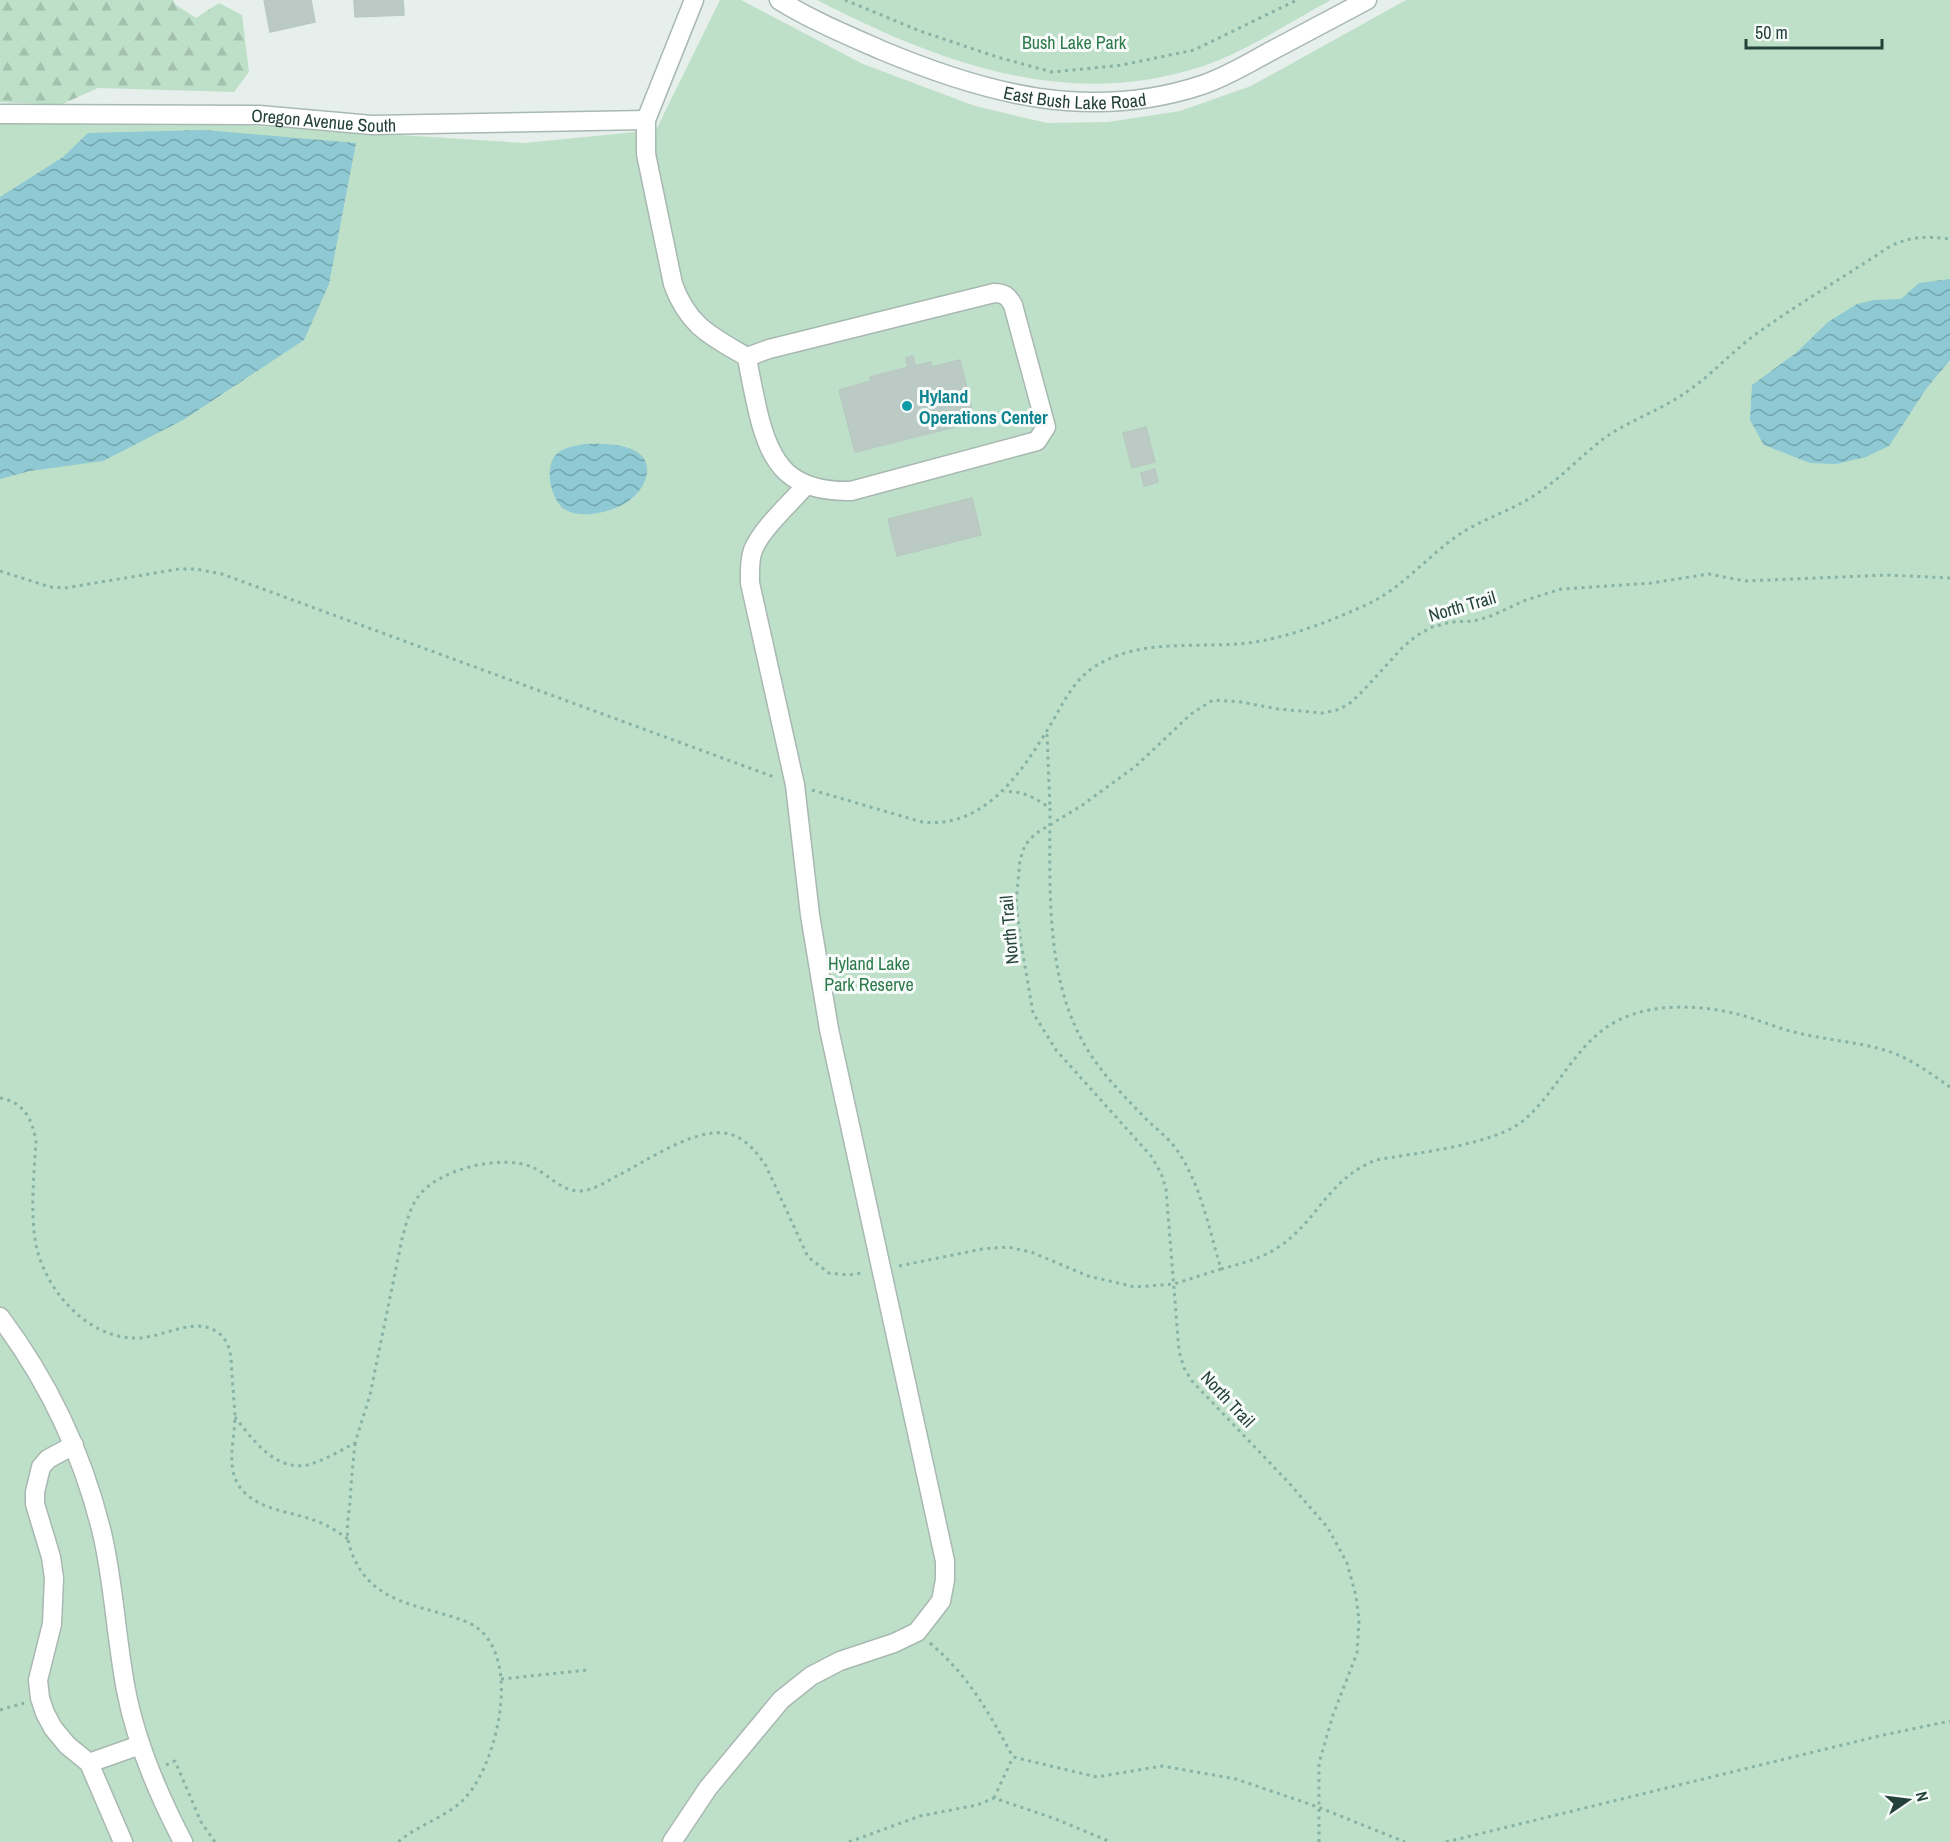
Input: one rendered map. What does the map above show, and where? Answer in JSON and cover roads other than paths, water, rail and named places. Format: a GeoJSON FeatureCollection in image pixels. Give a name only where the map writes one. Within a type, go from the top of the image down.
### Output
{"type":"FeatureCollection","features":[{"type":"Feature","properties":{"kind":"street"},"geometry":{"type":"LineString","coordinates":[[694,0],[646,120],[645,154],[673,284],[680,302],[693,320],[709,335],[747,357]]}},
{"type":"Feature","properties":{"kind":"street","name":"East Bush Lake Road"},"geometry":{"type":"LineString","coordinates":[[779,0],[855,39],[918,65],[1004,93],[1053,101],[1105,102],[1151,97],[1203,85],[1240,68],[1368,0]]}},
{"type":"Feature","properties":{"kind":"street","name":"Oregon Avenue South"},"geometry":{"type":"LineString","coordinates":[[0,114],[259,115],[372,125],[646,120]]}},
{"type":"Feature","properties":{"kind":"street"},"geometry":{"type":"LineString","coordinates":[[994,293],[1002,293],[1013,305],[1046,427],[1037,441],[850,491],[828,492],[806,485],[784,471],[772,455],[765,440],[747,357],[769,349],[994,293]]}},
{"type":"Feature","properties":{"kind":"street"},"geometry":{"type":"LineString","coordinates":[[672,1842],[708,1788],[781,1700],[811,1676],[840,1661],[894,1643],[917,1632],[941,1601],[945,1580],[945,1561],[873,1222],[829,1029],[810,915],[795,785],[750,583],[752,552],[759,539],[806,485]]}},
{"type":"Feature","properties":{"kind":"street"},"geometry":{"type":"LineString","coordinates":[[0,1317],[38,1372],[74,1445],[91,1492],[103,1535],[126,1689],[140,1745],[183,1842]]}},
{"type":"Feature","properties":{"kind":"street"},"geometry":{"type":"LineString","coordinates":[[74,1445],[48,1459],[41,1467],[34,1492],[35,1504],[51,1557],[54,1578],[52,1624],[38,1680],[40,1699],[53,1728],[67,1745],[88,1763],[123,1842]]}},
{"type":"Feature","properties":{"kind":"street"},"geometry":{"type":"LineString","coordinates":[[88,1763],[140,1745]]}},
{"type":"Feature","properties":{"kind":"water"},"geometry":{"type":"Polygon","coordinates":[[[203,130],[356,143],[329,284],[304,340],[183,420],[103,461],[30,471],[0,479],[0,197],[63,157],[88,133],[203,130]]]}},
{"type":"Feature","properties":{"kind":"water"},"geometry":{"type":"Polygon","coordinates":[[[1950,279],[1950,360],[1926,389],[1889,446],[1866,457],[1836,464],[1810,463],[1764,445],[1750,420],[1752,385],[1796,353],[1828,322],[1857,304],[1874,300],[1901,299],[1919,283],[1950,279]]]}},
{"type":"Feature","properties":{"kind":"water"},"geometry":{"type":"Polygon","coordinates":[[[584,444],[614,445],[634,450],[641,455],[646,462],[647,472],[642,487],[625,503],[600,513],[581,514],[566,510],[560,505],[552,491],[551,465],[553,458],[561,451],[584,444]]]}},
{"type":"Feature","properties":{"kind":"place","name":"Hyland Operations Center"},"geometry":{"type":"Point","coordinates":[907,406]}},
{"type":"Feature","properties":{"kind":"park label","name":"Bush Lake Park"},"geometry":{"type":"Point","coordinates":[1074,42]}},
{"type":"Feature","properties":{"kind":"park label","name":"Hyland Lake Park Reserve"},"geometry":{"type":"Point","coordinates":[869,973]}}]}
